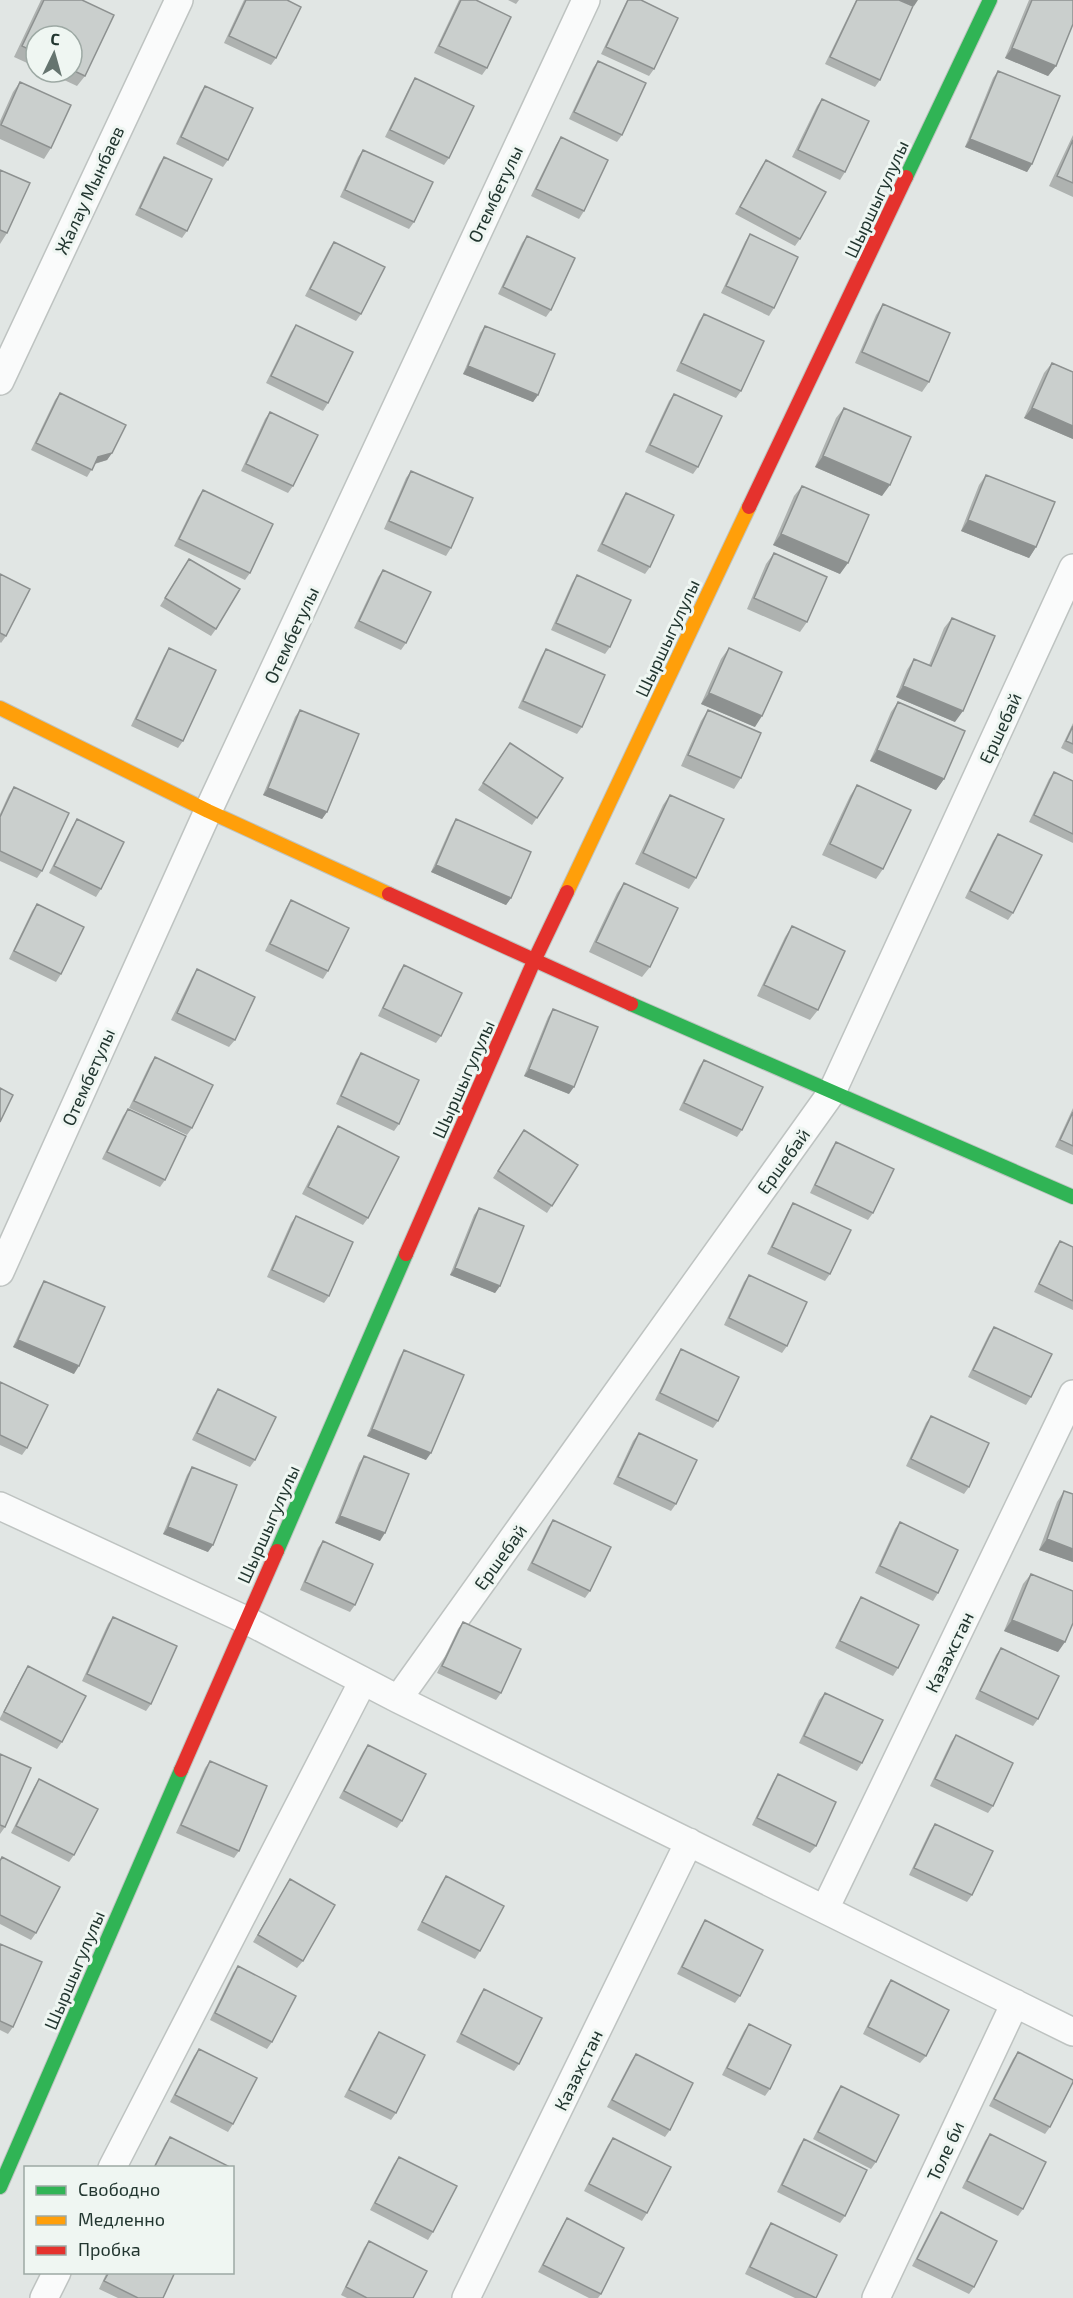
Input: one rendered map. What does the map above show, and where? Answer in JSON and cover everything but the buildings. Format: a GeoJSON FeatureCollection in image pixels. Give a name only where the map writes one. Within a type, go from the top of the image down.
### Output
{"type":"FeatureCollection","features":[{"type":"Feature","properties":{"kind":"street","name":"Жалау Мынбаев"},"geometry":{"type":"LineString","coordinates":[[0,381],[179,0]]}},
{"type":"Feature","properties":{"kind":"street","name":"Отембетулы"},"geometry":{"type":"LineString","coordinates":[[0,1272],[208,811],[586,0]]}},
{"type":"Feature","properties":{"kind":"street","name":"Шыршыгулулы"},"geometry":{"type":"LineString","coordinates":[[0,2187],[534,961],[990,0]]}},
{"type":"Feature","properties":{"kind":"street","name":"Ершебай"},"geometry":{"type":"LineString","coordinates":[[398,1699],[832,1092],[1073,568]]}},
{"type":"Feature","properties":{"kind":"street"},"geometry":{"type":"LineString","coordinates":[[0,708],[208,811],[534,961],[1073,1197]]}},
{"type":"Feature","properties":{"kind":"street","name":"Казахстан"},"geometry":{"type":"LineString","coordinates":[[825,1909],[1073,1394]]}},
{"type":"Feature","properties":{"kind":"street"},"geometry":{"type":"LineString","coordinates":[[0,1506],[246,1620],[398,1699],[1073,2032]]}},
{"type":"Feature","properties":{"kind":"street"},"geometry":{"type":"LineString","coordinates":[[113,2166],[363,1681]]}},
{"type":"Feature","properties":{"kind":"street","name":"Казахстан"},"geometry":{"type":"LineString","coordinates":[[466,2298],[689,1842]]}},
{"type":"Feature","properties":{"kind":"street","name":"Толе би"},"geometry":{"type":"LineString","coordinates":[[876,2298],[1015,2003]]}},
{"type":"Feature","properties":{"kind":"street"},"geometry":{"type":"LineString","coordinates":[[44,2298],[56,2274]]}},
{"type":"Feature","properties":{"kind":"traffic: fast"},"geometry":{"type":"LineString","coordinates":[[906,177],[990,0]]}},
{"type":"Feature","properties":{"kind":"traffic: fast"},"geometry":{"type":"LineString","coordinates":[[631,1004],[1073,1197]]}},
{"type":"Feature","properties":{"kind":"traffic: fast"},"geometry":{"type":"LineString","coordinates":[[277,1551],[406,1254]]}},
{"type":"Feature","properties":{"kind":"traffic: fast"},"geometry":{"type":"LineString","coordinates":[[0,2187],[181,1770]]}},
{"type":"Feature","properties":{"kind":"traffic: slow"},"geometry":{"type":"LineString","coordinates":[[567,892],[749,507]]}},
{"type":"Feature","properties":{"kind":"traffic: slow"},"geometry":{"type":"LineString","coordinates":[[0,708],[208,811],[389,894]]}},
{"type":"Feature","properties":{"kind":"traffic: jam"},"geometry":{"type":"LineString","coordinates":[[749,507],[906,177]]}},
{"type":"Feature","properties":{"kind":"traffic: jam"},"geometry":{"type":"LineString","coordinates":[[406,1254],[534,961],[567,892]]}},
{"type":"Feature","properties":{"kind":"traffic: jam"},"geometry":{"type":"LineString","coordinates":[[389,894],[631,1004]]}},
{"type":"Feature","properties":{"kind":"traffic: jam"},"geometry":{"type":"LineString","coordinates":[[181,1770],[277,1551]]}}]}
